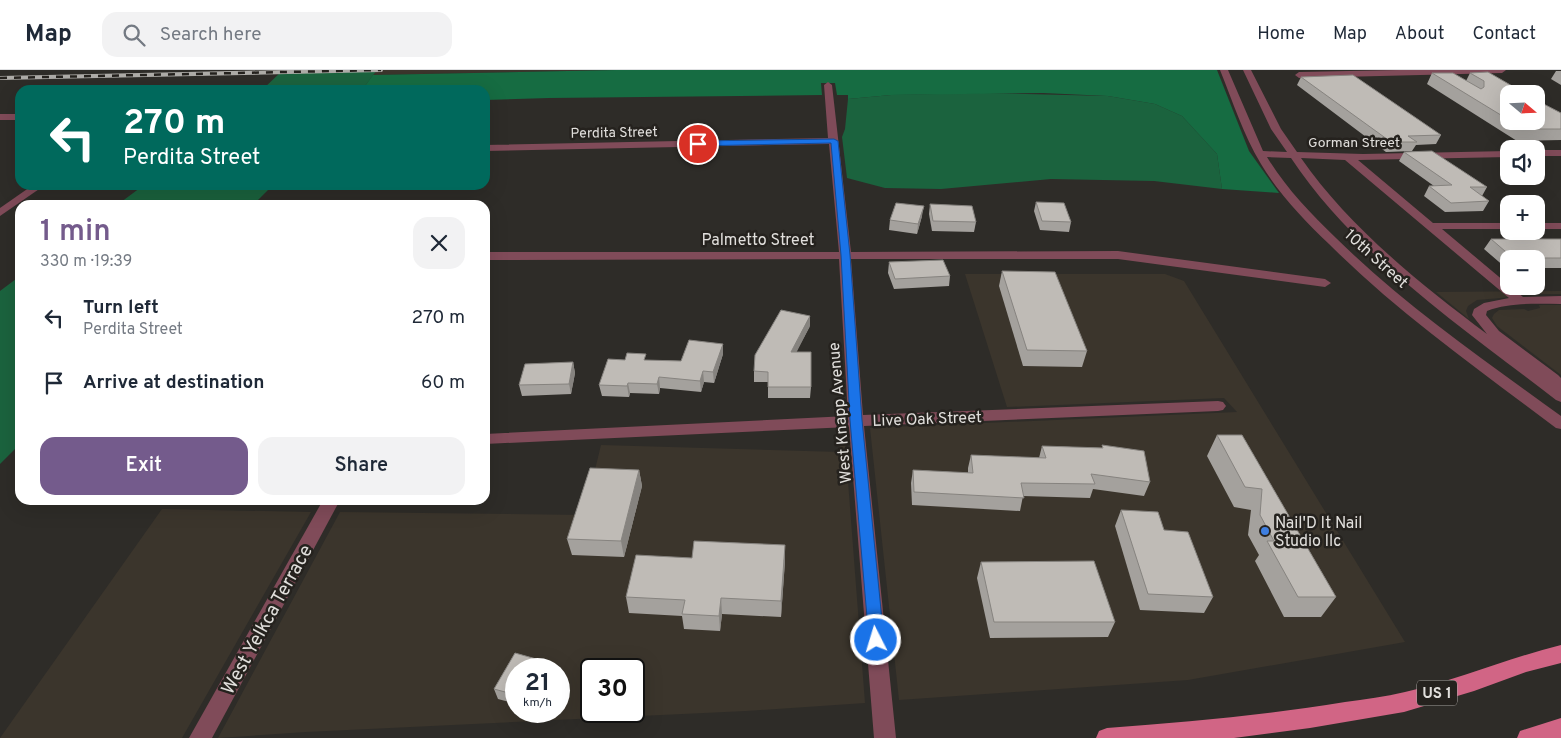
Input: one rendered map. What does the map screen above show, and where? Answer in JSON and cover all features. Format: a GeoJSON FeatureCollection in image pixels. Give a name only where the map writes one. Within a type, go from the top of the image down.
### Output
{"type":"FeatureCollection","features":[{"type":"Feature","properties":{"kind":"main road","name":"US 1"},"geometry":{"type":"LineString","coordinates":[[1107,738],[1225,729],[1310,718],[1404,702],[1474,682],[1526,663],[1561,654]]}},
{"type":"Feature","properties":{"kind":"main road"},"geometry":{"type":"LineString","coordinates":[[1528,738],[1561,728]]}},
{"type":"Feature","properties":{"kind":"street"},"geometry":{"type":"LineString","coordinates":[[1299,75],[1502,70]]}},
{"type":"Feature","properties":{"kind":"street","name":"10th Street"},"geometry":{"type":"LineString","coordinates":[[1237,72],[1260,154],[1298,206],[1348,258],[1430,327],[1561,424]]}},
{"type":"Feature","properties":{"kind":"street","name":"10th Street"},"geometry":{"type":"LineString","coordinates":[[1237,72],[1315,186],[1334,206],[1426,294],[1561,397]]}},
{"type":"Feature","properties":{"kind":"street"},"geometry":{"type":"LineString","coordinates":[[1437,72],[1452,81]]}},
{"type":"Feature","properties":{"kind":"street","name":"West Knapp Avenue"},"geometry":{"type":"LineString","coordinates":[[828,85],[845,255],[856,420],[885,738]]}},
{"type":"Feature","properties":{"kind":"street"},"geometry":{"type":"LineString","coordinates":[[0,117],[15,117]]}},
{"type":"Feature","properties":{"kind":"street","name":"Perdita Street"},"geometry":{"type":"LineString","coordinates":[[490,148],[834,141]]}},
{"type":"Feature","properties":{"kind":"street"},"geometry":{"type":"LineString","coordinates":[[1545,153],[1561,153]]}},
{"type":"Feature","properties":{"kind":"street","name":"Gorman Street"},"geometry":{"type":"LineString","coordinates":[[1260,154],[1348,157],[1500,154]]}},
{"type":"Feature","properties":{"kind":"street"},"geometry":{"type":"LineString","coordinates":[[1348,157],[1433,226],[1520,301]]}},
{"type":"Feature","properties":{"kind":"street"},"geometry":{"type":"LineString","coordinates":[[19,200],[33,190]]}},
{"type":"Feature","properties":{"kind":"street"},"geometry":{"type":"LineString","coordinates":[[0,213],[15,202]]}},
{"type":"Feature","properties":{"kind":"street"},"geometry":{"type":"LineString","coordinates":[[1433,226],[1500,226]]}},
{"type":"Feature","properties":{"kind":"street"},"geometry":{"type":"LineString","coordinates":[[1545,226],[1561,226]]}},
{"type":"Feature","properties":{"kind":"street","name":"Palmetto Street"},"geometry":{"type":"LineString","coordinates":[[490,256],[1118,255],[1325,283]]}},
{"type":"Feature","properties":{"kind":"street"},"geometry":{"type":"LineString","coordinates":[[1561,300],[1520,301],[1489,305],[1481,309],[1479,315],[1486,325],[1540,367],[1561,388]]}},
{"type":"Feature","properties":{"kind":"street","name":"Live Oak Street"},"geometry":{"type":"LineString","coordinates":[[490,439],[856,420],[1218,406]]}},
{"type":"Feature","properties":{"kind":"street","name":"West Yelkca Terrace"},"geometry":{"type":"LineString","coordinates":[[200,738],[329,505]]}},
{"type":"Feature","properties":{"kind":"shaded area"},"geometry":{"type":"Polygon","coordinates":[[[377,70],[616,70],[373,75],[377,70]]]}},
{"type":"Feature","properties":{"kind":"shaded area"},"geometry":{"type":"Polygon","coordinates":[[[965,274],[1165,274],[1184,281],[1405,642],[1188,680],[899,700],[870,428],[1237,412],[1224,398],[1007,407],[965,274]]]}},
{"type":"Feature","properties":{"kind":"shaded area"},"geometry":{"type":"Polygon","coordinates":[[[1500,291],[1500,295],[1519,295],[1477,300],[1468,306],[1466,311],[1469,319],[1436,292],[1500,291]]]}},
{"type":"Feature","properties":{"kind":"shaded area"},"geometry":{"type":"Polygon","coordinates":[[[1545,291],[1561,291],[1561,294],[1545,294],[1545,291]]]}},
{"type":"Feature","properties":{"kind":"shaded area"},"geometry":{"type":"Polygon","coordinates":[[[1539,305],[1561,305],[1561,375],[1497,326],[1492,318],[1499,310],[1524,309],[1528,311],[1540,308],[1539,305]]]}},
{"type":"Feature","properties":{"kind":"shaded area"},"geometry":{"type":"Polygon","coordinates":[[[844,429],[865,703],[645,716],[645,658],[580,658],[580,719],[570,719],[570,658],[505,658],[505,723],[218,738],[340,512],[584,515],[601,445],[840,452],[839,430],[844,429]]]}},
{"type":"Feature","properties":{"kind":"shaded area"},"geometry":{"type":"Polygon","coordinates":[[[162,509],[311,512],[182,738],[0,738],[162,509]]]}},
{"type":"Feature","properties":{"kind":"green space"},"geometry":{"type":"Polygon","coordinates":[[[283,70],[377,70],[366,85],[267,85],[283,70]]]}},
{"type":"Feature","properties":{"kind":"green space"},"geometry":{"type":"Polygon","coordinates":[[[616,70],[1217,70],[1249,151],[1279,193],[1222,189],[1217,154],[1182,116],[1155,104],[1108,96],[1043,93],[891,95],[848,99],[848,95],[837,95],[835,83],[821,83],[822,95],[490,100],[490,85],[366,85],[373,75],[616,70]]]}},
{"type":"Feature","properties":{"kind":"green space"},"geometry":{"type":"Polygon","coordinates":[[[983,93],[1108,96],[1155,104],[1182,116],[1217,154],[1222,189],[1154,181],[1051,179],[941,189],[885,188],[847,178],[842,137],[845,129],[848,99],[891,95],[983,93]]]}},
{"type":"Feature","properties":{"kind":"green space"},"geometry":{"type":"Polygon","coordinates":[[[137,190],[268,190],[258,200],[124,200],[137,190]]]}},
{"type":"Feature","properties":{"kind":"green space"},"geometry":{"type":"Polygon","coordinates":[[[15,280],[15,449],[0,464],[0,291],[15,280]]]}},
{"type":"Feature","properties":{"kind":"building"},"geometry":{"type":"Polygon","coordinates":[[[1488,72],[1510,85],[1500,85],[1500,115],[1432,73],[1453,73],[1481,89],[1484,87],[1484,81],[1470,73],[1488,72]]]}},
{"type":"Feature","properties":{"kind":"building"},"geometry":{"type":"Polygon","coordinates":[[[1353,75],[1441,135],[1408,136],[1417,142],[1391,142],[1301,77],[1353,75]]]}},
{"type":"Feature","properties":{"kind":"building"},"geometry":{"type":"Polygon","coordinates":[[[1545,105],[1561,113],[1561,129],[1545,129],[1545,105]]]}},
{"type":"Feature","properties":{"kind":"building"},"geometry":{"type":"Polygon","coordinates":[[[1432,151],[1487,187],[1470,187],[1489,201],[1451,203],[1429,186],[1452,185],[1404,152],[1432,151]]]}},
{"type":"Feature","properties":{"kind":"building"},"geometry":{"type":"Polygon","coordinates":[[[1036,202],[1064,203],[1071,222],[1042,221],[1036,202]]]}},
{"type":"Feature","properties":{"kind":"building"},"geometry":{"type":"Polygon","coordinates":[[[896,203],[924,206],[918,224],[890,220],[896,203]]]}},
{"type":"Feature","properties":{"kind":"building"},"geometry":{"type":"Polygon","coordinates":[[[930,204],[972,206],[976,222],[933,221],[930,204]]]}},
{"type":"Feature","properties":{"kind":"building"},"geometry":{"type":"Polygon","coordinates":[[[1491,239],[1561,239],[1561,258],[1545,258],[1545,250],[1504,250],[1491,239]]]}},
{"type":"Feature","properties":{"kind":"building"},"geometry":{"type":"Polygon","coordinates":[[[943,260],[950,276],[895,279],[889,262],[943,260]]]}},
{"type":"Feature","properties":{"kind":"building"},"geometry":{"type":"Polygon","coordinates":[[[1002,271],[1055,272],[1087,351],[1027,350],[1002,271]]]}},
{"type":"Feature","properties":{"kind":"building"},"geometry":{"type":"Polygon","coordinates":[[[781,310],[810,316],[791,352],[811,352],[811,387],[768,387],[768,372],[754,371],[755,355],[781,310]]]}},
{"type":"Feature","properties":{"kind":"building"},"geometry":{"type":"Polygon","coordinates":[[[689,340],[723,344],[713,372],[703,371],[700,381],[659,377],[657,384],[599,385],[608,359],[625,360],[627,353],[646,354],[644,360],[681,361],[689,340]]]}},
{"type":"Feature","properties":{"kind":"building"},"geometry":{"type":"Polygon","coordinates":[[[573,362],[569,384],[519,385],[525,364],[573,362]]]}},
{"type":"Feature","properties":{"kind":"building"},"geometry":{"type":"Polygon","coordinates":[[[1217,435],[1242,435],[1336,597],[1298,597],[1267,541],[1274,541],[1260,515],[1262,489],[1245,487],[1217,435]]]}},
{"type":"Feature","properties":{"kind":"building"},"geometry":{"type":"Polygon","coordinates":[[[1102,445],[1144,451],[1150,482],[1091,474],[1095,484],[1021,483],[1024,498],[914,492],[913,470],[973,473],[971,455],[1046,458],[1042,446],[1103,448],[1102,445]]]}},
{"type":"Feature","properties":{"kind":"building"},"geometry":{"type":"Polygon","coordinates":[[[590,468],[639,470],[621,541],[567,539],[590,468]]]}},
{"type":"Feature","properties":{"kind":"building"},"geometry":{"type":"Polygon","coordinates":[[[1121,510],[1158,512],[1164,530],[1188,532],[1213,597],[1148,594],[1121,510]]]}},
{"type":"Feature","properties":{"kind":"building"},"geometry":{"type":"Polygon","coordinates":[[[694,541],[785,545],[781,601],[721,598],[719,616],[682,614],[685,600],[626,597],[636,555],[692,558],[694,541]]]}},
{"type":"Feature","properties":{"kind":"building"},"geometry":{"type":"Polygon","coordinates":[[[1094,561],[1115,622],[994,622],[981,562],[1094,561]]]}},
{"type":"Feature","properties":{"kind":"building"},"geometry":{"type":"Polygon","coordinates":[[[515,653],[533,658],[512,658],[515,653]]]}},
{"type":"Feature","properties":{"kind":"building"},"geometry":{"type":"Polygon","coordinates":[[[505,670],[505,692],[494,689],[505,670]]]}},
{"type":"Feature","properties":{"kind":"railway"},"geometry":{"type":"LineString","coordinates":[[0,78],[381,70]]}},
{"type":"Feature","properties":{"kind":"place","name":"Nail'D It Nail Studio llc"},"geometry":{"type":"Point","coordinates":[1265,531]}},
{"type":"Feature","properties":{"kind":"route"},"geometry":{"type":"LineString","coordinates":[[698,144],[834,141],[876,640]]}}]}
